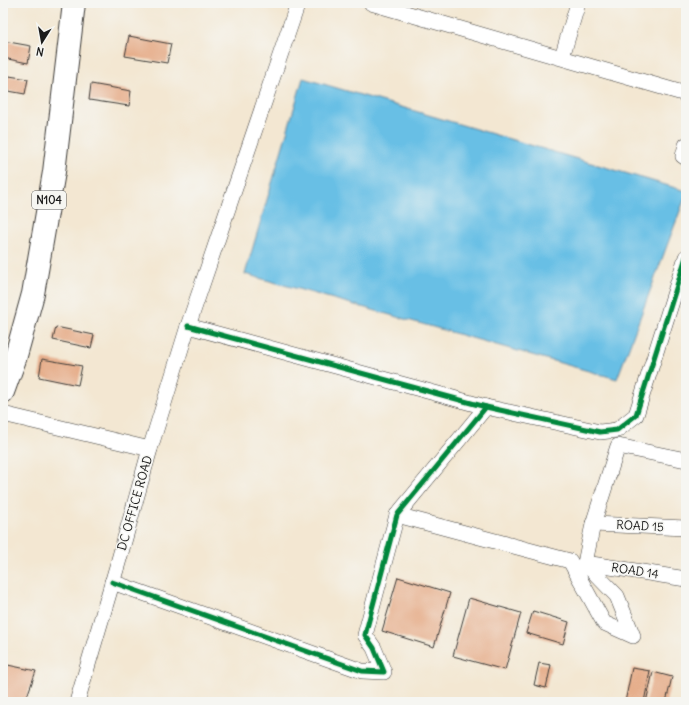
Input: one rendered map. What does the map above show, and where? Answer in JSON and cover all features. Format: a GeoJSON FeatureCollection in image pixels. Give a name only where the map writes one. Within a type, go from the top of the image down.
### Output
{"type":"FeatureCollection","features":[{"type":"Feature","properties":{"kind":"highway","name":"N104"},"geometry":{"type":"LineString","coordinates":[[3,392],[15,359],[33,294],[54,172],[74,3]]}},
{"type":"Feature","properties":{"kind":"street"},"geometry":{"type":"LineString","coordinates":[[150,449],[188,326],[298,3]]}},
{"type":"Feature","properties":{"kind":"street"},"geometry":{"type":"LineString","coordinates":[[372,3],[686,94]]}},
{"type":"Feature","properties":{"kind":"street"},"geometry":{"type":"LineString","coordinates":[[562,57],[578,3]]}},
{"type":"Feature","properties":{"kind":"street"},"geometry":{"type":"LineString","coordinates":[[686,145],[683,156],[686,158]]}},
{"type":"Feature","properties":{"kind":"street"},"geometry":{"type":"LineString","coordinates":[[188,326],[486,407],[600,432],[617,430],[636,415],[686,257]]}},
{"type":"Feature","properties":{"kind":"street"},"geometry":{"type":"LineString","coordinates":[[112,582],[362,671],[384,672],[374,648],[365,634],[397,515],[486,407]]}},
{"type":"Feature","properties":{"kind":"street","name":"DC OFFICE ROAD"},"geometry":{"type":"LineString","coordinates":[[3,414],[150,449],[77,702]]}},
{"type":"Feature","properties":{"kind":"street"},"geometry":{"type":"LineString","coordinates":[[397,515],[570,561],[604,623],[633,636],[617,596],[585,563],[593,524],[618,446],[686,460]]}},
{"type":"Feature","properties":{"kind":"street","name":"ROAD 15"},"geometry":{"type":"LineString","coordinates":[[593,524],[686,528]]}},
{"type":"Feature","properties":{"kind":"street","name":"ROAD 14"},"geometry":{"type":"LineString","coordinates":[[585,563],[686,579]]}},
{"type":"Feature","properties":{"kind":"water"},"geometry":{"type":"Polygon","coordinates":[[[303,78],[686,191],[686,195],[617,379],[245,274],[303,78]]]}},
{"type":"Feature","properties":{"kind":"building"},"geometry":{"type":"Polygon","coordinates":[[[129,36],[171,44],[167,63],[125,56],[129,36]]]}},
{"type":"Feature","properties":{"kind":"building"},"geometry":{"type":"Polygon","coordinates":[[[3,41],[31,46],[28,63],[3,58],[3,41]]]}},
{"type":"Feature","properties":{"kind":"building"},"geometry":{"type":"Polygon","coordinates":[[[3,75],[28,79],[25,94],[3,90],[3,75]]]}},
{"type":"Feature","properties":{"kind":"building"},"geometry":{"type":"Polygon","coordinates":[[[91,84],[131,91],[129,106],[89,100],[91,84]]]}},
{"type":"Feature","properties":{"kind":"building"},"geometry":{"type":"Polygon","coordinates":[[[56,327],[94,335],[91,348],[53,340],[56,327]]]}},
{"type":"Feature","properties":{"kind":"building"},"geometry":{"type":"Polygon","coordinates":[[[42,359],[82,366],[78,385],[39,377],[42,359]]]}},
{"type":"Feature","properties":{"kind":"building"},"geometry":{"type":"Polygon","coordinates":[[[398,577],[450,593],[434,647],[382,631],[398,577]]]}},
{"type":"Feature","properties":{"kind":"building"},"geometry":{"type":"Polygon","coordinates":[[[469,598],[521,613],[505,670],[453,656],[469,598]]]}},
{"type":"Feature","properties":{"kind":"building"},"geometry":{"type":"Polygon","coordinates":[[[533,611],[569,622],[563,644],[526,633],[533,611]]]}},
{"type":"Feature","properties":{"kind":"building"},"geometry":{"type":"Polygon","coordinates":[[[539,663],[551,665],[546,688],[534,685],[539,663]]]}},
{"type":"Feature","properties":{"kind":"building"},"geometry":{"type":"Polygon","coordinates":[[[3,664],[36,671],[25,702],[3,702],[3,664]]]}},
{"type":"Feature","properties":{"kind":"building"},"geometry":{"type":"Polygon","coordinates":[[[632,668],[650,671],[644,702],[625,702],[632,668]]]}},
{"type":"Feature","properties":{"kind":"building"},"geometry":{"type":"Polygon","coordinates":[[[653,672],[672,677],[666,702],[646,702],[653,672]]]}},
{"type":"Feature","properties":{"kind":"cycle path"},"geometry":{"type":"LineString","coordinates":[[188,326],[486,407],[600,432],[617,430],[636,415],[686,257]]}},
{"type":"Feature","properties":{"kind":"cycle path"},"geometry":{"type":"LineString","coordinates":[[112,582],[362,671],[384,672],[374,648],[365,635],[397,515],[486,407]]}}]}
